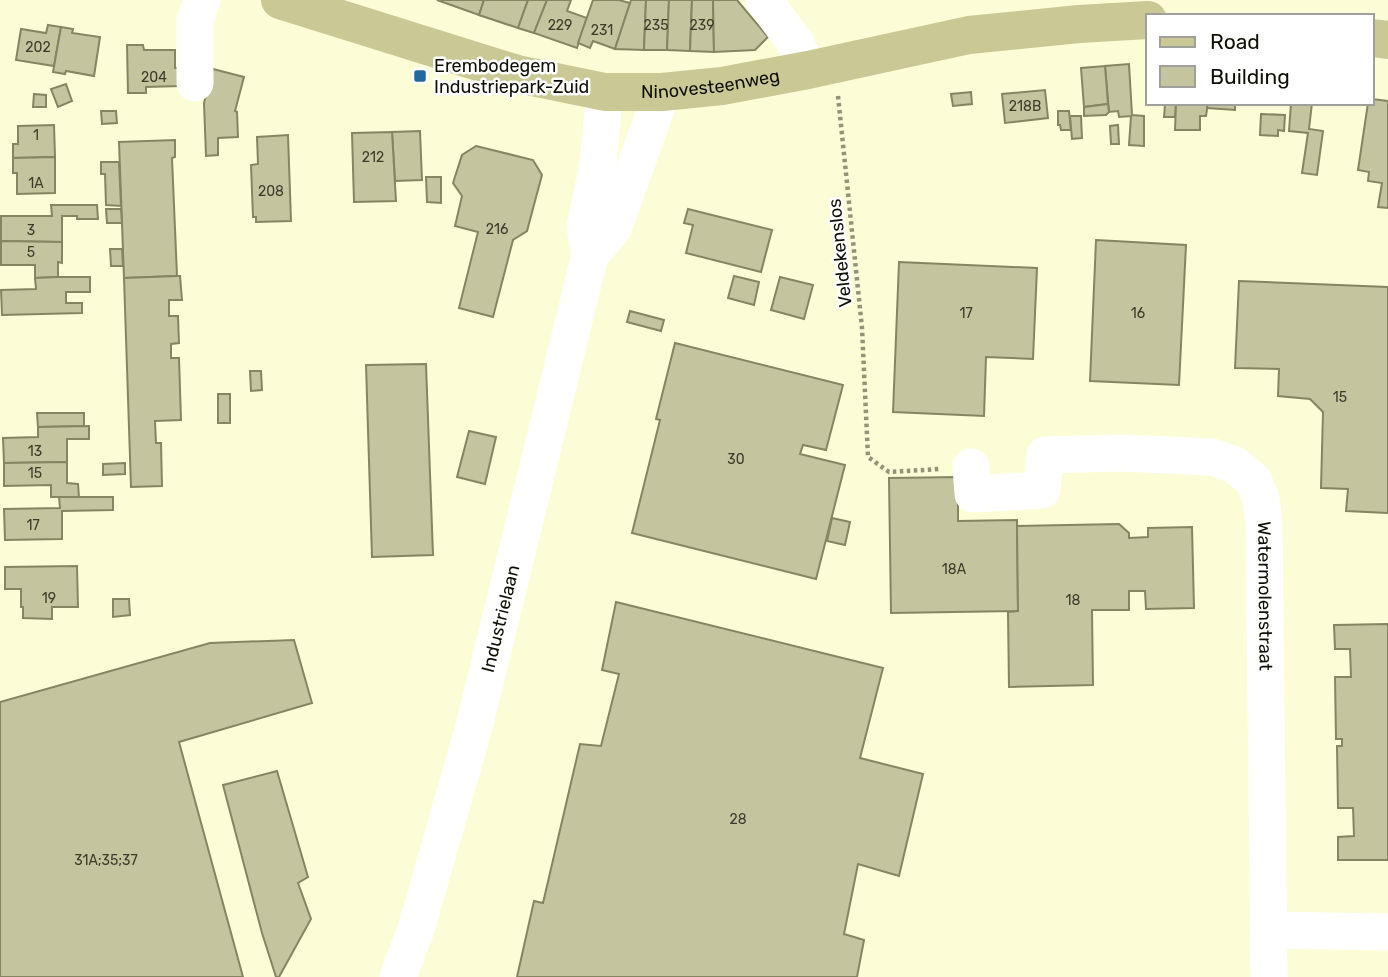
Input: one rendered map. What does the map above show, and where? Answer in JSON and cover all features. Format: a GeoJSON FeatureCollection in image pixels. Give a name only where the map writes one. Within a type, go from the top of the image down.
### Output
{"type":"FeatureCollection","features":[{"type":"Feature","properties":{"kind":"main road","name":"Ninovesteenweg"},"geometry":{"type":"LineString","coordinates":[[280,0],[517,74],[605,92],[662,92],[722,86],[969,35],[1146,20]]}},
{"type":"Feature","properties":{"kind":"street"},"geometry":{"type":"LineString","coordinates":[[195,83],[195,21],[202,0]]}},
{"type":"Feature","properties":{"kind":"street"},"geometry":{"type":"LineString","coordinates":[[764,0],[796,44],[822,67]]}},
{"type":"Feature","properties":{"kind":"street","name":"Industrielaan"},"geometry":{"type":"LineString","coordinates":[[398,977],[416,929],[474,727],[590,255],[584,227],[598,164],[605,92]]}},
{"type":"Feature","properties":{"kind":"street","name":"Industrielaan"},"geometry":{"type":"LineString","coordinates":[[590,255],[613,229],[662,92]]}},
{"type":"Feature","properties":{"kind":"street","name":"Watermolenstraat"},"geometry":{"type":"LineString","coordinates":[[971,467],[973,494],[1042,491],[1045,455],[1122,453],[1212,457],[1235,465],[1253,480],[1261,499],[1264,524],[1269,977]]}},
{"type":"Feature","properties":{"kind":"street"},"geometry":{"type":"LineString","coordinates":[[1269,930],[1388,932]]}},
{"type":"Feature","properties":{"kind":"path","name":"Veldekenslos"},"geometry":{"type":"LineString","coordinates":[[822,67],[862,328],[868,457],[889,472],[971,467]]}},
{"type":"Feature","properties":{"kind":"building"},"geometry":{"type":"Polygon","coordinates":[[[437,0],[484,0],[479,15],[437,0]]]}},
{"type":"Feature","properties":{"kind":"building"},"geometry":{"type":"Polygon","coordinates":[[[484,0],[528,0],[518,28],[479,15],[484,0]]]}},
{"type":"Feature","properties":{"kind":"building"},"geometry":{"type":"Polygon","coordinates":[[[528,0],[547,0],[534,33],[518,28],[528,0]]]}},
{"type":"Feature","properties":{"kind":"building"},"geometry":{"type":"Polygon","coordinates":[[[547,0],[571,0],[567,11],[587,18],[577,48],[534,33],[547,0]]]}},
{"type":"Feature","properties":{"kind":"building"},"geometry":{"type":"Polygon","coordinates":[[[593,0],[619,0],[630,3],[615,49],[593,41],[590,48],[578,43],[593,0]]]}},
{"type":"Feature","properties":{"kind":"building"},"geometry":{"type":"Polygon","coordinates":[[[631,0],[646,0],[644,50],[615,49],[631,0]]]}},
{"type":"Feature","properties":{"kind":"building"},"geometry":{"type":"Polygon","coordinates":[[[646,0],[669,0],[667,50],[644,50],[646,0]]]}},
{"type":"Feature","properties":{"kind":"building"},"geometry":{"type":"Polygon","coordinates":[[[669,0],[692,0],[690,51],[667,50],[669,0]]]}},
{"type":"Feature","properties":{"kind":"building"},"geometry":{"type":"Polygon","coordinates":[[[692,0],[713,0],[714,52],[690,51],[692,0]]]}},
{"type":"Feature","properties":{"kind":"building"},"geometry":{"type":"Polygon","coordinates":[[[713,0],[737,0],[768,37],[755,50],[714,52],[713,0]]]}},
{"type":"Feature","properties":{"kind":"building"},"geometry":{"type":"Polygon","coordinates":[[[48,25],[61,27],[54,66],[16,60],[21,29],[46,33],[48,25]]]}},
{"type":"Feature","properties":{"kind":"building"},"geometry":{"type":"Polygon","coordinates":[[[61,27],[73,29],[72,33],[100,37],[94,76],[66,71],[65,74],[53,72],[61,27]]]}},
{"type":"Feature","properties":{"kind":"building"},"geometry":{"type":"Polygon","coordinates":[[[127,45],[143,45],[144,50],[175,50],[175,68],[180,68],[180,86],[146,87],[146,93],[128,93],[127,45]]]}},
{"type":"Feature","properties":{"kind":"building"},"geometry":{"type":"Polygon","coordinates":[[[1129,64],[1132,115],[1144,116],[1144,146],[1129,145],[1131,116],[1119,117],[1118,111],[1109,112],[1105,66],[1129,64]]]}},
{"type":"Feature","properties":{"kind":"building"},"geometry":{"type":"Polygon","coordinates":[[[1105,66],[1108,104],[1084,107],[1081,68],[1105,66]]]}},
{"type":"Feature","properties":{"kind":"building"},"geometry":{"type":"Polygon","coordinates":[[[213,69],[244,77],[235,111],[238,137],[218,138],[218,155],[206,156],[204,103],[213,69]]]}},
{"type":"Feature","properties":{"kind":"building"},"geometry":{"type":"Polygon","coordinates":[[[66,84],[72,101],[58,107],[51,89],[66,84]]]}},
{"type":"Feature","properties":{"kind":"building"},"geometry":{"type":"Polygon","coordinates":[[[1045,90],[1048,118],[1005,123],[1002,94],[1045,90]]]}},
{"type":"Feature","properties":{"kind":"building"},"geometry":{"type":"Polygon","coordinates":[[[971,92],[972,104],[953,106],[951,94],[971,92]]]}},
{"type":"Feature","properties":{"kind":"building"},"geometry":{"type":"Polygon","coordinates":[[[34,94],[46,95],[46,107],[33,107],[34,94]]]}},
{"type":"Feature","properties":{"kind":"building"},"geometry":{"type":"Polygon","coordinates":[[[1374,99],[1388,101],[1388,208],[1378,207],[1382,183],[1368,181],[1369,172],[1358,170],[1368,105],[1374,105],[1374,99]]]}},
{"type":"Feature","properties":{"kind":"building"},"geometry":{"type":"Polygon","coordinates":[[[1108,104],[1109,112],[1106,115],[1084,116],[1084,107],[1108,104]]]}},
{"type":"Feature","properties":{"kind":"building"},"geometry":{"type":"Polygon","coordinates":[[[1165,105],[1176,105],[1175,117],[1164,117],[1165,105]]]}},
{"type":"Feature","properties":{"kind":"building"},"geometry":{"type":"Polygon","coordinates":[[[1176,105],[1208,105],[1206,116],[1200,116],[1200,130],[1175,130],[1176,105]]]}},
{"type":"Feature","properties":{"kind":"building"},"geometry":{"type":"Polygon","coordinates":[[[1208,105],[1235,105],[1235,110],[1207,108],[1208,105]]]}},
{"type":"Feature","properties":{"kind":"building"},"geometry":{"type":"Polygon","coordinates":[[[1291,105],[1312,105],[1309,129],[1323,131],[1317,175],[1302,173],[1308,133],[1289,131],[1291,105]]]}},
{"type":"Feature","properties":{"kind":"building"},"geometry":{"type":"Polygon","coordinates":[[[101,111],[116,111],[117,123],[102,124],[101,111]]]}},
{"type":"Feature","properties":{"kind":"building"},"geometry":{"type":"Polygon","coordinates":[[[1058,111],[1069,111],[1071,130],[1061,130],[1058,125],[1058,111]]]}},
{"type":"Feature","properties":{"kind":"building"},"geometry":{"type":"Polygon","coordinates":[[[1261,114],[1285,115],[1284,131],[1278,130],[1278,136],[1260,135],[1261,114]]]}},
{"type":"Feature","properties":{"kind":"building"},"geometry":{"type":"Polygon","coordinates":[[[1070,116],[1081,116],[1082,138],[1072,139],[1070,116]]]}},
{"type":"Feature","properties":{"kind":"building"},"geometry":{"type":"Polygon","coordinates":[[[54,125],[55,157],[13,158],[13,144],[18,144],[18,126],[54,125]]]}},
{"type":"Feature","properties":{"kind":"building"},"geometry":{"type":"Polygon","coordinates":[[[1118,125],[1119,144],[1111,144],[1110,126],[1118,125]]]}},
{"type":"Feature","properties":{"kind":"building"},"geometry":{"type":"Polygon","coordinates":[[[420,131],[422,180],[395,181],[392,132],[420,131]]]}},
{"type":"Feature","properties":{"kind":"building"},"geometry":{"type":"Polygon","coordinates":[[[392,132],[396,201],[354,202],[352,133],[392,132]]]}},
{"type":"Feature","properties":{"kind":"building"},"geometry":{"type":"Polygon","coordinates":[[[288,135],[291,221],[256,222],[256,217],[253,217],[251,165],[258,164],[257,137],[288,135]]]}},
{"type":"Feature","properties":{"kind":"building"},"geometry":{"type":"Polygon","coordinates":[[[175,140],[175,157],[172,158],[177,276],[124,278],[119,142],[175,140]]]}},
{"type":"Feature","properties":{"kind":"building"},"geometry":{"type":"Polygon","coordinates":[[[476,146],[533,160],[542,175],[527,231],[513,240],[493,317],[459,308],[478,232],[455,226],[462,196],[453,183],[462,155],[476,146]]]}},
{"type":"Feature","properties":{"kind":"building"},"geometry":{"type":"Polygon","coordinates":[[[55,157],[55,193],[17,194],[17,173],[13,173],[13,158],[55,157]]]}},
{"type":"Feature","properties":{"kind":"building"},"geometry":{"type":"Polygon","coordinates":[[[101,162],[119,162],[121,206],[106,205],[105,174],[101,174],[101,162]]]}},
{"type":"Feature","properties":{"kind":"building"},"geometry":{"type":"Polygon","coordinates":[[[426,177],[441,177],[441,203],[427,202],[426,177]]]}},
{"type":"Feature","properties":{"kind":"building"},"geometry":{"type":"Polygon","coordinates":[[[51,205],[97,205],[98,219],[62,216],[62,242],[1,241],[1,216],[52,216],[51,205]]]}},
{"type":"Feature","properties":{"kind":"building"},"geometry":{"type":"Polygon","coordinates":[[[106,209],[121,209],[122,223],[107,223],[106,209]]]}},
{"type":"Feature","properties":{"kind":"building"},"geometry":{"type":"Polygon","coordinates":[[[688,209],[772,230],[761,272],[686,253],[693,225],[684,223],[688,209]]]}},
{"type":"Feature","properties":{"kind":"building"},"geometry":{"type":"Polygon","coordinates":[[[1096,240],[1186,245],[1179,385],[1090,381],[1096,240]]]}},
{"type":"Feature","properties":{"kind":"building"},"geometry":{"type":"Polygon","coordinates":[[[1,241],[62,242],[62,263],[58,262],[58,277],[35,278],[35,265],[1,265],[1,241]]]}},
{"type":"Feature","properties":{"kind":"building"},"geometry":{"type":"Polygon","coordinates":[[[110,249],[122,249],[123,266],[111,266],[110,249]]]}},
{"type":"Feature","properties":{"kind":"building"},"geometry":{"type":"Polygon","coordinates":[[[899,262],[1037,268],[1033,359],[986,357],[984,416],[893,412],[899,262]]]}},
{"type":"Feature","properties":{"kind":"building"},"geometry":{"type":"Polygon","coordinates":[[[180,276],[182,300],[169,300],[169,316],[178,316],[179,343],[171,344],[171,358],[179,358],[181,420],[155,421],[156,443],[161,443],[162,486],[131,487],[124,278],[180,276]]]}},
{"type":"Feature","properties":{"kind":"building"},"geometry":{"type":"Polygon","coordinates":[[[734,276],[759,282],[754,305],[728,298],[734,276]]]}},
{"type":"Feature","properties":{"kind":"building"},"geometry":{"type":"Polygon","coordinates":[[[90,277],[90,292],[66,292],[66,303],[82,303],[82,313],[2,315],[1,290],[36,289],[35,278],[90,277]]]}},
{"type":"Feature","properties":{"kind":"building"},"geometry":{"type":"Polygon","coordinates":[[[780,277],[813,285],[804,319],[771,310],[780,277]]]}},
{"type":"Feature","properties":{"kind":"building"},"geometry":{"type":"Polygon","coordinates":[[[1239,281],[1388,287],[1388,513],[1346,511],[1348,489],[1321,488],[1323,412],[1310,399],[1278,396],[1279,369],[1235,368],[1239,281]]]}},
{"type":"Feature","properties":{"kind":"building"},"geometry":{"type":"Polygon","coordinates":[[[630,311],[664,320],[661,331],[627,322],[630,311]]]}},
{"type":"Feature","properties":{"kind":"building"},"geometry":{"type":"Polygon","coordinates":[[[675,343],[843,385],[826,450],[803,445],[800,454],[845,465],[816,579],[632,533],[660,420],[656,419],[675,343]]]}},
{"type":"Feature","properties":{"kind":"building"},"geometry":{"type":"Polygon","coordinates":[[[426,364],[433,555],[372,557],[366,365],[426,364]]]}},
{"type":"Feature","properties":{"kind":"building"},"geometry":{"type":"Polygon","coordinates":[[[250,371],[261,371],[262,390],[251,391],[250,371]]]}},
{"type":"Feature","properties":{"kind":"building"},"geometry":{"type":"Polygon","coordinates":[[[218,394],[230,394],[230,423],[218,423],[218,394]]]}},
{"type":"Feature","properties":{"kind":"building"},"geometry":{"type":"Polygon","coordinates":[[[37,413],[84,413],[84,426],[38,427],[37,413]]]}},
{"type":"Feature","properties":{"kind":"building"},"geometry":{"type":"Polygon","coordinates":[[[89,426],[89,439],[67,439],[67,462],[4,463],[3,438],[38,437],[38,427],[89,426]]]}},
{"type":"Feature","properties":{"kind":"building"},"geometry":{"type":"Polygon","coordinates":[[[469,431],[496,437],[485,484],[457,477],[469,431]]]}},
{"type":"Feature","properties":{"kind":"building"},"geometry":{"type":"Polygon","coordinates":[[[67,462],[67,483],[78,484],[79,497],[51,497],[51,485],[4,486],[4,463],[67,462]]]}},
{"type":"Feature","properties":{"kind":"building"},"geometry":{"type":"Polygon","coordinates":[[[125,463],[125,474],[103,475],[103,464],[125,463]]]}},
{"type":"Feature","properties":{"kind":"building"},"geometry":{"type":"Polygon","coordinates":[[[958,477],[958,521],[1017,520],[1018,611],[891,613],[889,478],[958,477]]]}},
{"type":"Feature","properties":{"kind":"building"},"geometry":{"type":"Polygon","coordinates":[[[59,497],[113,497],[113,510],[62,511],[62,539],[5,540],[4,509],[60,508],[59,497]]]}},
{"type":"Feature","properties":{"kind":"building"},"geometry":{"type":"Polygon","coordinates":[[[832,518],[850,522],[845,545],[827,541],[832,518]]]}},
{"type":"Feature","properties":{"kind":"building"},"geometry":{"type":"Polygon","coordinates":[[[1119,524],[1129,533],[1129,538],[1148,537],[1148,528],[1192,527],[1194,608],[1146,609],[1145,591],[1129,591],[1129,610],[1092,610],[1093,685],[1009,687],[1008,612],[1018,611],[1017,526],[1119,524]]]}},
{"type":"Feature","properties":{"kind":"building"},"geometry":{"type":"Polygon","coordinates":[[[77,566],[78,607],[52,607],[52,619],[23,618],[21,589],[5,589],[5,567],[77,566]]]}},
{"type":"Feature","properties":{"kind":"building"},"geometry":{"type":"Polygon","coordinates":[[[113,599],[129,599],[130,615],[113,617],[113,599]]]}},
{"type":"Feature","properties":{"kind":"building"},"geometry":{"type":"Polygon","coordinates":[[[616,602],[883,668],[860,758],[923,774],[899,876],[858,864],[844,934],[864,940],[857,977],[517,977],[534,901],[543,903],[580,744],[601,746],[619,674],[602,670],[616,602]]]}},
{"type":"Feature","properties":{"kind":"building"},"geometry":{"type":"Polygon","coordinates":[[[1388,624],[1388,860],[1338,860],[1338,837],[1354,836],[1353,808],[1338,808],[1337,746],[1342,746],[1342,739],[1336,739],[1335,677],[1351,677],[1350,649],[1335,649],[1334,625],[1388,624]]]}},
{"type":"Feature","properties":{"kind":"building"},"geometry":{"type":"Polygon","coordinates":[[[294,640],[312,703],[179,742],[243,977],[0,977],[0,702],[210,643],[294,640]]]}},
{"type":"Feature","properties":{"kind":"building"},"geometry":{"type":"Polygon","coordinates":[[[277,771],[308,877],[298,883],[311,919],[279,977],[276,977],[262,933],[223,785],[277,771]]]}},
{"type":"Feature","properties":{"kind":"place","name":"Erembodegem Industriepark-Zuid"},"geometry":{"type":"Point","coordinates":[420,76]}}]}
